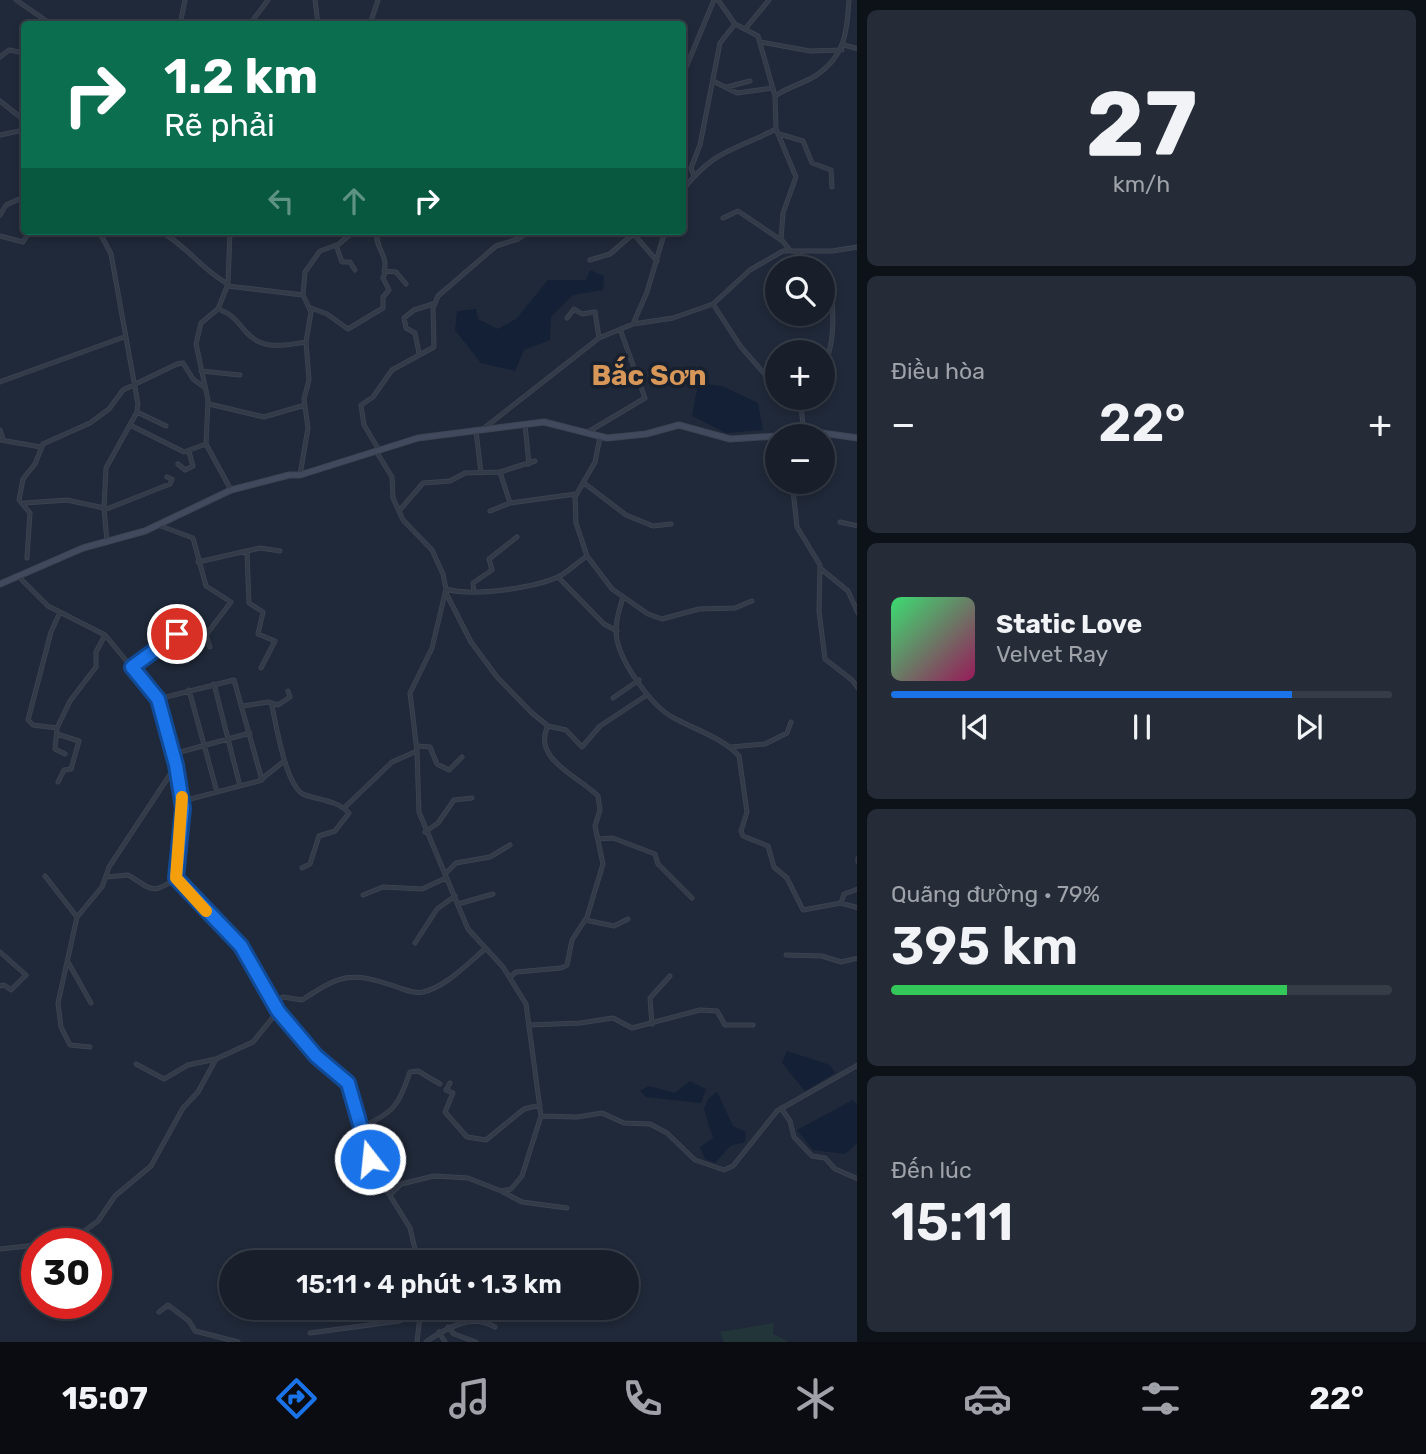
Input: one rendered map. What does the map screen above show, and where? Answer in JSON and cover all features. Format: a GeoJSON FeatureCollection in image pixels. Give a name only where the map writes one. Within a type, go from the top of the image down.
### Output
{"type":"FeatureCollection","features":[{"type":"Feature","properties":{"kind":"street"},"geometry":{"type":"LineString","coordinates":[[16,0],[47,21]]}},
{"type":"Feature","properties":{"kind":"street"},"geometry":{"type":"LineString","coordinates":[[181,21],[185,0]]}},
{"type":"Feature","properties":{"kind":"street"},"geometry":{"type":"LineString","coordinates":[[252,21],[268,0]]}},
{"type":"Feature","properties":{"kind":"street"},"geometry":{"type":"LineString","coordinates":[[315,0],[318,21]]}},
{"type":"Feature","properties":{"kind":"street"},"geometry":{"type":"LineString","coordinates":[[371,21],[378,0]]}},
{"type":"Feature","properties":{"kind":"street"},"geometry":{"type":"LineString","coordinates":[[686,68],[716,0],[735,24],[758,36],[775,96],[778,131],[796,177],[783,213],[782,242]]}},
{"type":"Feature","properties":{"kind":"street"},"geometry":{"type":"LineString","coordinates":[[746,29],[769,0]]}},
{"type":"Feature","properties":{"kind":"street"},"geometry":{"type":"LineString","coordinates":[[775,96],[816,75],[842,50],[849,0]]}},
{"type":"Feature","properties":{"kind":"street"},"geometry":{"type":"LineString","coordinates":[[694,176],[691,168],[700,145],[720,43],[735,24]]}},
{"type":"Feature","properties":{"kind":"street"},"geometry":{"type":"LineString","coordinates":[[760,42],[810,51],[842,50]]}},
{"type":"Feature","properties":{"kind":"street"},"geometry":{"type":"LineString","coordinates":[[844,45],[857,49]]}},
{"type":"Feature","properties":{"kind":"street"},"geometry":{"type":"LineString","coordinates":[[0,57],[9,50],[21,52]]}},
{"type":"Feature","properties":{"kind":"street"},"geometry":{"type":"LineString","coordinates":[[712,81],[737,93],[773,88]]}},
{"type":"Feature","properties":{"kind":"street"},"geometry":{"type":"LineString","coordinates":[[727,87],[750,81]]}},
{"type":"Feature","properties":{"kind":"street"},"geometry":{"type":"LineString","coordinates":[[0,101],[21,118]]}},
{"type":"Feature","properties":{"kind":"street"},"geometry":{"type":"LineString","coordinates":[[0,135],[21,131]]}},
{"type":"Feature","properties":{"kind":"street"},"geometry":{"type":"LineString","coordinates":[[686,186],[720,152],[778,131],[803,141],[812,163],[831,170],[832,187]]}},
{"type":"Feature","properties":{"kind":"street"},"geometry":{"type":"LineString","coordinates":[[0,215],[6,205],[21,198]]}},
{"type":"Feature","properties":{"kind":"street"},"geometry":{"type":"LineString","coordinates":[[723,218],[738,211],[789,249],[803,256]]}},
{"type":"Feature","properties":{"kind":"street"},"geometry":{"type":"LineString","coordinates":[[0,236],[23,242],[27,235]]}},
{"type":"Feature","properties":{"kind":"street"},"geometry":{"type":"LineString","coordinates":[[102,235],[111,254],[137,412],[106,468],[104,509],[107,541]]}},
{"type":"Feature","properties":{"kind":"street"},"geometry":{"type":"LineString","coordinates":[[167,235],[209,273],[228,285],[303,295]]}},
{"type":"Feature","properties":{"kind":"street"},"geometry":{"type":"LineString","coordinates":[[230,235],[228,285],[218,309],[204,319],[198,331],[196,345],[208,404],[206,444],[231,490]]}},
{"type":"Feature","properties":{"kind":"street"},"geometry":{"type":"LineString","coordinates":[[299,475],[308,432],[305,405],[309,376],[306,342],[309,307],[303,295],[306,272],[322,249],[336,245],[349,235]]}},
{"type":"Feature","properties":{"kind":"street"},"geometry":{"type":"LineString","coordinates":[[309,307],[327,314],[348,329],[383,308],[383,299],[389,290],[383,278],[386,261],[376,241],[377,235]]}},
{"type":"Feature","properties":{"kind":"street"},"geometry":{"type":"LineString","coordinates":[[524,235],[496,246],[438,296],[433,304],[435,344],[432,349],[419,353],[390,372],[373,397],[361,405],[365,425],[392,477],[392,495],[399,511],[407,525],[432,550],[443,574],[446,591],[471,642],[497,677],[548,726],[565,729],[584,747],[600,726],[647,695]]}},
{"type":"Feature","properties":{"kind":"street"},"geometry":{"type":"LineString","coordinates":[[590,260],[610,254],[630,235]]}},
{"type":"Feature","properties":{"kind":"street"},"geometry":{"type":"LineString","coordinates":[[634,235],[657,261]]}},
{"type":"Feature","properties":{"kind":"street"},"geometry":{"type":"LineString","coordinates":[[633,324],[665,235]]}},
{"type":"Feature","properties":{"kind":"street"},"geometry":{"type":"LineString","coordinates":[[336,245],[342,262],[350,262],[355,270]]}},
{"type":"Feature","properties":{"kind":"street"},"geometry":{"type":"LineString","coordinates":[[796,251],[857,247]]}},
{"type":"Feature","properties":{"kind":"street"},"geometry":{"type":"LineString","coordinates":[[479,430],[599,338],[633,324],[673,318],[713,304],[750,270],[789,249]]}},
{"type":"Feature","properties":{"kind":"street"},"geometry":{"type":"LineString","coordinates":[[385,272],[396,272],[406,284]]}},
{"type":"Feature","properties":{"kind":"street"},"geometry":{"type":"LineString","coordinates":[[419,353],[415,333],[406,328],[404,318],[414,310],[433,304]]}},
{"type":"Feature","properties":{"kind":"street"},"geometry":{"type":"LineString","coordinates":[[713,304],[741,347],[765,374]]}},
{"type":"Feature","properties":{"kind":"street"},"geometry":{"type":"LineString","coordinates":[[218,309],[235,315],[245,331],[264,344],[279,346],[306,342]]}},
{"type":"Feature","properties":{"kind":"street"},"geometry":{"type":"LineString","coordinates":[[567,318],[574,309],[582,314],[595,312],[599,338]]}},
{"type":"Feature","properties":{"kind":"street"},"geometry":{"type":"LineString","coordinates":[[587,434],[593,427],[643,402],[645,398],[620,329]]}},
{"type":"Feature","properties":{"kind":"street"},"geometry":{"type":"LineString","coordinates":[[0,382],[124,337]]}},
{"type":"Feature","properties":{"kind":"street"},"geometry":{"type":"LineString","coordinates":[[167,477],[172,479],[170,484],[104,509],[67,500],[25,503],[19,500],[21,486],[41,447],[58,435],[94,420],[109,408],[121,392],[181,363],[204,387]]}},
{"type":"Feature","properties":{"kind":"street"},"geometry":{"type":"LineString","coordinates":[[201,371],[240,375]]}},
{"type":"Feature","properties":{"kind":"street"},"geometry":{"type":"LineString","coordinates":[[208,404],[264,416],[305,405]]}},
{"type":"Feature","properties":{"kind":"street"},"geometry":{"type":"LineString","coordinates":[[137,412],[166,425]]}},
{"type":"Feature","properties":{"kind":"street"},"geometry":{"type":"LineString","coordinates":[[0,584],[76,550],[158,525],[231,490],[289,475],[299,475],[418,439],[548,422],[600,437],[624,438],[680,425],[731,439],[765,437]]}},
{"type":"Feature","properties":{"kind":"street"},"geometry":{"type":"LineString","coordinates":[[130,425],[189,452],[194,466],[184,470],[178,464]]}},
{"type":"Feature","properties":{"kind":"street"},"geometry":{"type":"LineString","coordinates":[[525,425],[529,464]]}},
{"type":"Feature","properties":{"kind":"street"},"geometry":{"type":"LineString","coordinates":[[0,430],[1,440],[41,447]]}},
{"type":"Feature","properties":{"kind":"street"},"geometry":{"type":"LineString","coordinates":[[479,430],[481,472]]}},
{"type":"Feature","properties":{"kind":"street"},"geometry":{"type":"LineString","coordinates":[[835,435],[857,438]]}},
{"type":"Feature","properties":{"kind":"street"},"geometry":{"type":"LineString","coordinates":[[600,437],[595,463],[576,494],[576,523],[587,556],[614,590],[652,616],[667,620],[699,609],[740,607],[752,601]]}},
{"type":"Feature","properties":{"kind":"street"},"geometry":{"type":"LineString","coordinates":[[189,452],[206,444]]}},
{"type":"Feature","properties":{"kind":"street"},"geometry":{"type":"LineString","coordinates":[[399,511],[423,483],[450,481],[462,474],[500,472],[535,461]]}},
{"type":"Feature","properties":{"kind":"street"},"geometry":{"type":"LineString","coordinates":[[500,472],[510,503]]}},
{"type":"Feature","properties":{"kind":"street"},"geometry":{"type":"LineString","coordinates":[[584,483],[626,515],[655,526],[671,524]]}},
{"type":"Feature","properties":{"kind":"street"},"geometry":{"type":"LineString","coordinates":[[490,511],[510,503],[576,494]]}},
{"type":"Feature","properties":{"kind":"street"},"geometry":{"type":"LineString","coordinates":[[793,494],[797,527],[820,568],[848,591],[857,613]]}},
{"type":"Feature","properties":{"kind":"street"},"geometry":{"type":"LineString","coordinates":[[25,503],[30,516],[27,558]]}},
{"type":"Feature","properties":{"kind":"street"},"geometry":{"type":"LineString","coordinates":[[840,522],[857,526]]}},
{"type":"Feature","properties":{"kind":"street"},"geometry":{"type":"LineString","coordinates":[[158,525],[193,538],[206,586],[231,602],[206,635],[210,647]]}},
{"type":"Feature","properties":{"kind":"street"},"geometry":{"type":"LineString","coordinates":[[474,592],[473,583],[492,570],[489,559],[517,537]]}},
{"type":"Feature","properties":{"kind":"street"},"geometry":{"type":"LineString","coordinates":[[198,562],[247,553],[263,547],[280,551]]}},
{"type":"Feature","properties":{"kind":"street"},"geometry":{"type":"LineString","coordinates":[[247,553],[249,603],[263,612],[258,634],[275,641],[261,668]]}},
{"type":"Feature","properties":{"kind":"street"},"geometry":{"type":"LineString","coordinates":[[446,591],[474,592],[527,585],[558,577],[587,556]]}},
{"type":"Feature","properties":{"kind":"street"},"geometry":{"type":"LineString","coordinates":[[820,568],[819,611],[825,659],[852,680],[857,688]]}},
{"type":"Feature","properties":{"kind":"street"},"geometry":{"type":"LineString","coordinates":[[19,577],[35,596],[105,635],[158,699],[183,801],[176,878],[241,946],[278,1011],[316,1056],[348,1083],[373,1168],[410,1228],[415,1250]]}},
{"type":"Feature","properties":{"kind":"street"},"geometry":{"type":"LineString","coordinates":[[558,577],[604,624],[617,631]]}},
{"type":"Feature","properties":{"kind":"street"},"geometry":{"type":"LineString","coordinates":[[446,591],[432,648],[410,692],[418,751],[418,808],[425,832],[468,929],[510,977],[526,1004],[541,1116],[522,1176],[511,1189],[501,1191]]}},
{"type":"Feature","properties":{"kind":"street"},"geometry":{"type":"LineString","coordinates":[[623,597],[617,631],[624,659],[647,695],[670,716],[691,724],[739,756],[747,812],[741,834],[768,846],[774,867],[787,878],[803,910],[841,903],[857,908]]}},
{"type":"Feature","properties":{"kind":"street"},"geometry":{"type":"LineString","coordinates":[[57,728],[33,725],[28,720],[51,632],[60,612]]}},
{"type":"Feature","properties":{"kind":"street"},"geometry":{"type":"LineString","coordinates":[[132,667],[165,644],[181,626]]}},
{"type":"Feature","properties":{"kind":"street"},"geometry":{"type":"LineString","coordinates":[[65,754],[55,749],[57,728],[72,699],[95,669],[96,652],[105,635]]}},
{"type":"Feature","properties":{"kind":"street"},"geometry":{"type":"LineString","coordinates":[[165,644],[178,662],[187,661]]}},
{"type":"Feature","properties":{"kind":"street"},"geometry":{"type":"LineString","coordinates":[[158,699],[234,680],[262,780]]}},
{"type":"Feature","properties":{"kind":"street"},"geometry":{"type":"LineString","coordinates":[[612,698],[639,680]]}},
{"type":"Feature","properties":{"kind":"street"},"geometry":{"type":"LineString","coordinates":[[214,684],[240,786]]}},
{"type":"Feature","properties":{"kind":"street"},"geometry":{"type":"LineString","coordinates":[[189,690],[217,792]]}},
{"type":"Feature","properties":{"kind":"street"},"geometry":{"type":"LineString","coordinates":[[272,706],[287,700],[291,696],[288,691]]}},
{"type":"Feature","properties":{"kind":"street"},"geometry":{"type":"LineString","coordinates":[[243,706],[268,702],[272,706],[283,762],[300,793],[323,798],[349,813],[348,818],[332,834],[318,836],[310,864],[302,868]]}},
{"type":"Feature","properties":{"kind":"street"},"geometry":{"type":"LineString","coordinates":[[729,748],[765,744],[787,733],[791,722]]}},
{"type":"Feature","properties":{"kind":"street"},"geometry":{"type":"LineString","coordinates":[[510,977],[516,972],[564,967],[570,958],[572,940],[585,920],[603,864],[595,826],[600,810],[598,796],[551,758],[544,738],[548,726]]}},
{"type":"Feature","properties":{"kind":"street"},"geometry":{"type":"LineString","coordinates":[[173,754],[250,733]]}},
{"type":"Feature","properties":{"kind":"street"},"geometry":{"type":"LineString","coordinates":[[57,734],[79,741],[71,770],[64,770],[58,782]]}},
{"type":"Feature","properties":{"kind":"street"},"geometry":{"type":"LineString","coordinates":[[417,746],[430,747],[437,764],[449,770],[462,757]]}},
{"type":"Feature","properties":{"kind":"street"},"geometry":{"type":"LineString","coordinates":[[344,808],[392,762],[418,751]]}},
{"type":"Feature","properties":{"kind":"street"},"geometry":{"type":"LineString","coordinates":[[183,801],[262,780],[283,762]]}},
{"type":"Feature","properties":{"kind":"street"},"geometry":{"type":"LineString","coordinates":[[90,1047],[71,1046],[61,1027],[58,1003],[77,917],[106,877],[129,835],[156,799],[176,765]]}},
{"type":"Feature","properties":{"kind":"street"},"geometry":{"type":"LineString","coordinates":[[425,832],[436,824],[454,800],[472,798]]}},
{"type":"Feature","properties":{"kind":"street"},"geometry":{"type":"LineString","coordinates":[[598,839],[613,838],[655,854],[658,864],[692,898]]}},
{"type":"Feature","properties":{"kind":"street"},"geometry":{"type":"LineString","coordinates":[[363,895],[383,887],[422,890],[445,876],[456,863],[490,857],[510,845]]}},
{"type":"Feature","properties":{"kind":"street"},"geometry":{"type":"LineString","coordinates":[[45,876],[77,917]]}},
{"type":"Feature","properties":{"kind":"street"},"geometry":{"type":"LineString","coordinates":[[106,877],[131,876],[147,888],[164,886],[176,878]]}},
{"type":"Feature","properties":{"kind":"street"},"geometry":{"type":"LineString","coordinates":[[841,903],[844,894],[857,888]]}},
{"type":"Feature","properties":{"kind":"street"},"geometry":{"type":"LineString","coordinates":[[458,904],[493,894]]}},
{"type":"Feature","properties":{"kind":"street"},"geometry":{"type":"LineString","coordinates":[[415,943],[437,909],[455,897]]}},
{"type":"Feature","properties":{"kind":"street"},"geometry":{"type":"LineString","coordinates":[[585,920],[614,926],[628,919]]}},
{"type":"Feature","properties":{"kind":"street"},"geometry":{"type":"LineString","coordinates":[[273,1003],[283,997],[302,1000],[324,985],[347,976],[412,992],[424,992],[446,981],[485,949]]}},
{"type":"Feature","properties":{"kind":"street"},"geometry":{"type":"LineString","coordinates":[[0,952],[26,975],[11,990],[5,985],[0,986]]}},
{"type":"Feature","properties":{"kind":"street"},"geometry":{"type":"LineString","coordinates":[[786,955],[822,956],[841,962],[857,958]]}},
{"type":"Feature","properties":{"kind":"street"},"geometry":{"type":"LineString","coordinates":[[68,962],[91,1003]]}},
{"type":"Feature","properties":{"kind":"street"},"geometry":{"type":"LineString","coordinates":[[652,1024],[650,999],[670,976]]}},
{"type":"Feature","properties":{"kind":"street"},"geometry":{"type":"LineString","coordinates":[[530,1025],[580,1023],[613,1018],[632,1028],[703,1010],[719,1012],[725,1025],[753,1025]]}},
{"type":"Feature","properties":{"kind":"street"},"geometry":{"type":"LineString","coordinates":[[136,1064],[164,1079],[188,1065],[216,1059],[253,1042],[278,1011]]}},
{"type":"Feature","properties":{"kind":"street"},"geometry":{"type":"LineString","coordinates":[[90,1228],[101,1218],[118,1193],[151,1166],[183,1108],[198,1092],[216,1059]]}},
{"type":"Feature","properties":{"kind":"street"},"geometry":{"type":"LineString","coordinates":[[541,1116],[579,1117],[602,1113],[624,1123],[650,1124],[667,1133],[695,1160],[724,1170],[733,1166],[781,1108],[857,1065]]}},
{"type":"Feature","properties":{"kind":"street"},"geometry":{"type":"LineString","coordinates":[[361,1127],[391,1111],[402,1096],[410,1072],[418,1071],[440,1084]]}},
{"type":"Feature","properties":{"kind":"street"},"geometry":{"type":"LineString","coordinates":[[450,1083],[446,1090],[453,1093],[445,1112],[467,1137],[486,1140],[524,1109],[540,1105]]}},
{"type":"Feature","properties":{"kind":"street"},"geometry":{"type":"LineString","coordinates":[[781,1108],[790,1121],[794,1137],[812,1156],[825,1158],[835,1169],[857,1179]]}},
{"type":"Feature","properties":{"kind":"street"},"geometry":{"type":"LineString","coordinates":[[390,1195],[401,1184],[434,1176],[468,1178],[522,1202],[567,1208]]}},
{"type":"Feature","properties":{"kind":"street"},"geometry":{"type":"LineString","coordinates":[[0,1249],[21,1247]]}},
{"type":"Feature","properties":{"kind":"street"},"geometry":{"type":"LineString","coordinates":[[159,1312],[168,1305],[189,1321],[195,1331],[238,1342]]}},
{"type":"Feature","properties":{"kind":"street"},"geometry":{"type":"LineString","coordinates":[[310,1334],[402,1320]]}},
{"type":"Feature","properties":{"kind":"street"},"geometry":{"type":"LineString","coordinates":[[417,1342],[419,1320]]}},
{"type":"Feature","properties":{"kind":"street"},"geometry":{"type":"LineString","coordinates":[[426,1342],[448,1327],[472,1322],[495,1327]]}},
{"type":"Feature","properties":{"kind":"street"},"geometry":{"type":"LineString","coordinates":[[448,1327],[454,1334],[475,1342]]}},
{"type":"Feature","properties":{"kind":"street"},"geometry":{"type":"LineString","coordinates":[[439,1332],[445,1342]]}},
{"type":"Feature","properties":{"kind":"green space"},"geometry":{"type":"Polygon","coordinates":[[[774,1323],[773,1334],[789,1342],[724,1342],[720,1332],[774,1323]]]}},
{"type":"Feature","properties":{"kind":"water"},"geometry":{"type":"Polygon","coordinates":[[[590,270],[604,276],[603,290],[573,295],[551,317],[550,340],[524,350],[515,371],[481,363],[455,330],[457,311],[476,309],[478,319],[498,329],[516,319],[548,280],[586,280],[590,270]]]}},
{"type":"Feature","properties":{"kind":"water"},"geometry":{"type":"Polygon","coordinates":[[[698,383],[722,386],[758,403],[763,430],[726,433],[692,416],[698,383]]]}},
{"type":"Feature","properties":{"kind":"water"},"geometry":{"type":"Polygon","coordinates":[[[787,1051],[830,1065],[835,1073],[805,1091],[782,1063],[787,1051]]]}},
{"type":"Feature","properties":{"kind":"water"},"geometry":{"type":"Polygon","coordinates":[[[690,1081],[706,1089],[701,1103],[646,1097],[640,1091],[649,1086],[675,1093],[690,1081]]]}},
{"type":"Feature","properties":{"kind":"water"},"geometry":{"type":"Polygon","coordinates":[[[717,1092],[733,1126],[746,1132],[745,1142],[730,1146],[715,1163],[705,1159],[700,1147],[713,1138],[704,1109],[708,1099],[717,1092]]]}},
{"type":"Feature","properties":{"kind":"water"},"geometry":{"type":"Polygon","coordinates":[[[853,1100],[857,1105],[857,1143],[845,1154],[813,1150],[797,1130],[853,1100]]]}},
{"type":"Feature","properties":{"kind":"slow traffic"},"geometry":{"type":"LineString","coordinates":[[182,797],[176,878],[206,911]]}},
{"type":"Feature","properties":{"kind":"district","name":"Bắc Sơn"},"geometry":{"type":"Point","coordinates":[649,375]}},
{"type":"Feature","properties":{"kind":"route"},"geometry":{"type":"LineString","coordinates":[[177,634],[132,667],[158,699],[176,765],[183,808],[176,878],[241,946],[278,1011],[319,1060],[348,1083],[370,1159]]}}]}
